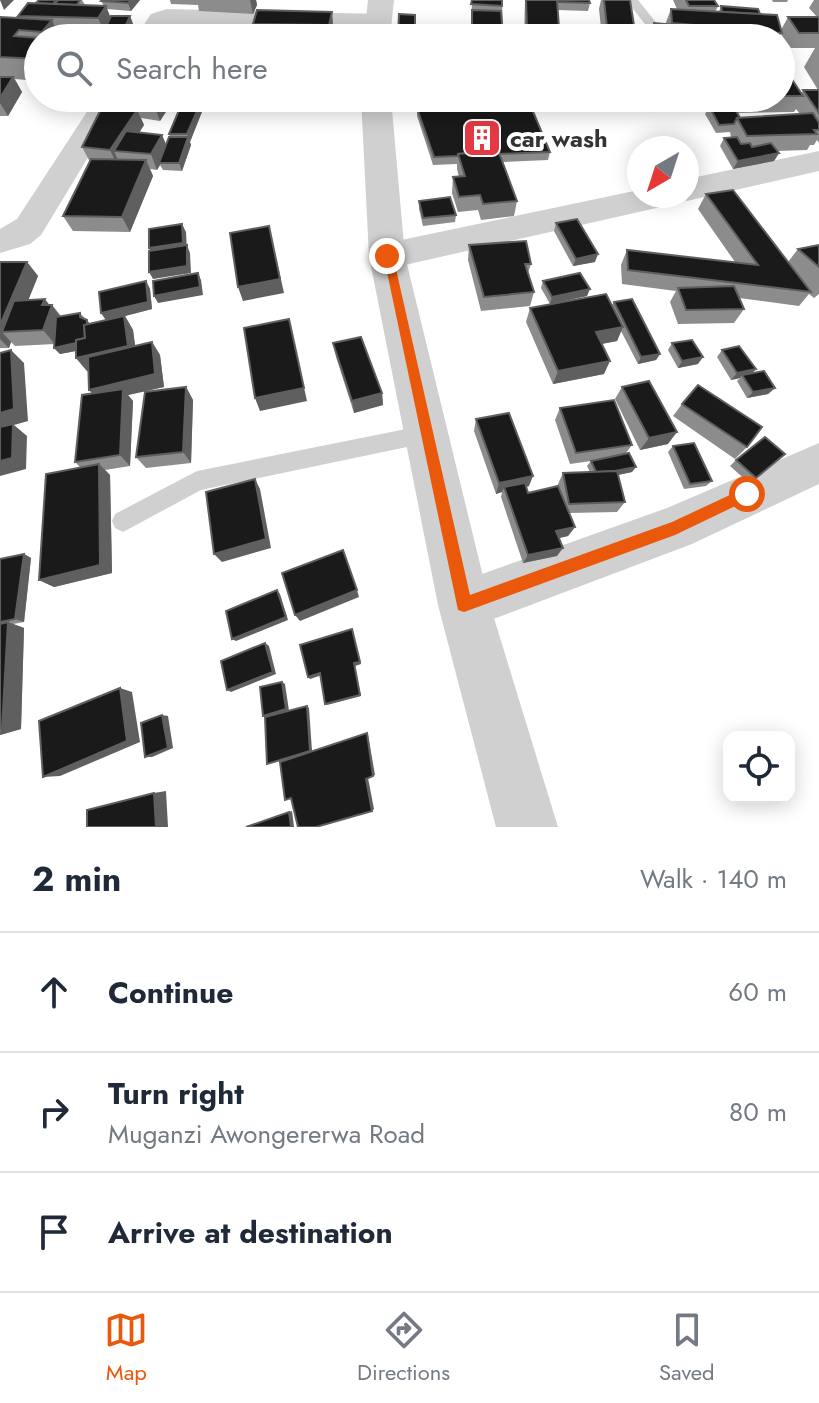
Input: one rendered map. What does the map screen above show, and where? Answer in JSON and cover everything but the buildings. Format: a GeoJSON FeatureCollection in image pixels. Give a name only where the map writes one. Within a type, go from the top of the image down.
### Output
{"type":"FeatureCollection","features":[{"type":"Feature","properties":{"kind":"street"},"geometry":{"type":"LineString","coordinates":[[157,24],[167,16],[379,20]]}},
{"type":"Feature","properties":{"kind":"street"},"geometry":{"type":"LineString","coordinates":[[0,241],[12,239],[29,227],[101,112]]}},
{"type":"Feature","properties":{"kind":"street"},"geometry":{"type":"LineString","coordinates":[[377,112],[387,256],[464,605],[525,827]]}},
{"type":"Feature","properties":{"kind":"street"},"geometry":{"type":"LineString","coordinates":[[699,187],[819,161]]}},
{"type":"Feature","properties":{"kind":"street"},"geometry":{"type":"LineString","coordinates":[[387,256],[627,203]]}},
{"type":"Feature","properties":{"kind":"street"},"geometry":{"type":"LineString","coordinates":[[464,605],[675,528],[819,463]]}},
{"type":"Feature","properties":{"kind":"lane"},"geometry":{"type":"LineString","coordinates":[[632,0],[651,24]]}},
{"type":"Feature","properties":{"kind":"lane"},"geometry":{"type":"LineString","coordinates":[[123,521],[197,481],[426,434]]}},
{"type":"Feature","properties":{"kind":"place","name":"car wash"},"geometry":{"type":"Point","coordinates":[482,138]}},
{"type":"Feature","properties":{"kind":"route"},"geometry":{"type":"LineString","coordinates":[[387,256],[464,605],[675,528],[747,494]]}}]}
